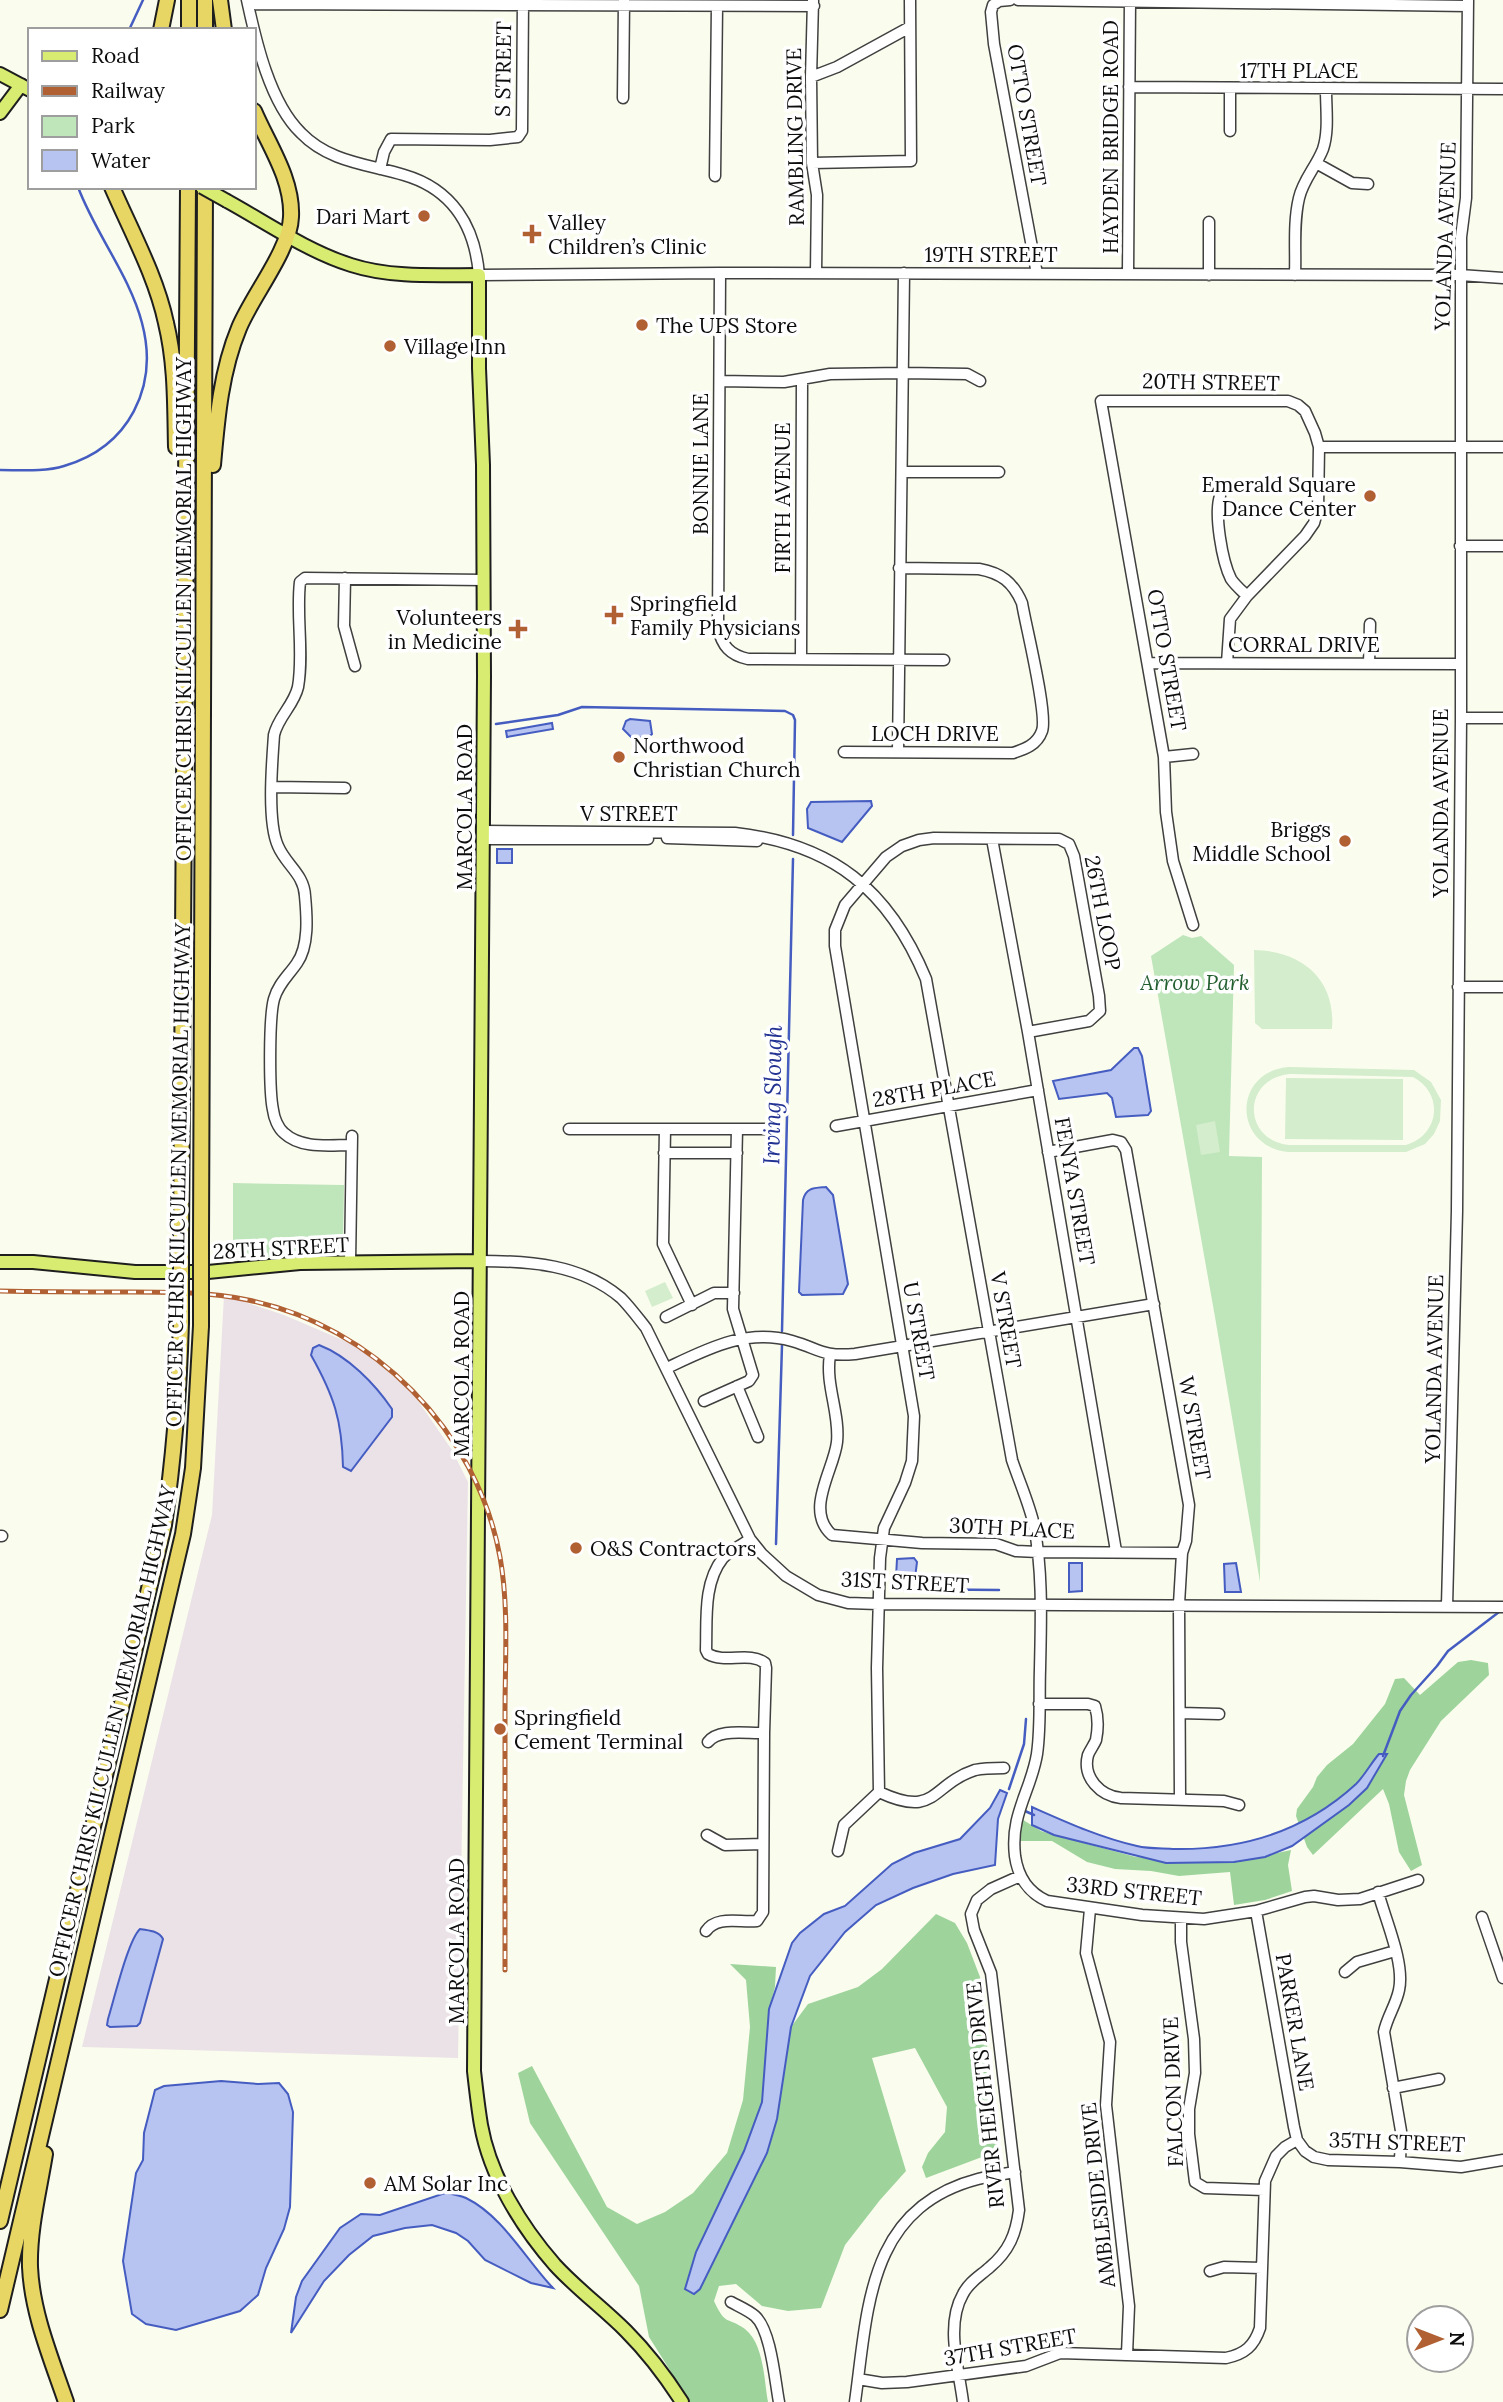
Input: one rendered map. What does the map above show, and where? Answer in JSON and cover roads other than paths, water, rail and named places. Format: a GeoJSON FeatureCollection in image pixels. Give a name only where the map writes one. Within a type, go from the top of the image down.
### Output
{"type":"FeatureCollection","features":[{"type":"Feature","properties":{"kind":"highway"},"geometry":{"type":"LineString","coordinates":[[161,28],[167,0]]}},
{"type":"Feature","properties":{"kind":"highway"},"geometry":{"type":"LineString","coordinates":[[189,28],[190,0]]}},
{"type":"Feature","properties":{"kind":"highway"},"geometry":{"type":"LineString","coordinates":[[205,0],[205,28]]}},
{"type":"Feature","properties":{"kind":"highway"},"geometry":{"type":"LineString","coordinates":[[220,0],[224,28]]}},
{"type":"Feature","properties":{"kind":"highway"},"geometry":{"type":"LineString","coordinates":[[205,561],[216,426],[226,364],[239,327],[288,236],[291,218],[290,198],[282,172],[256,115]]}},
{"type":"Feature","properties":{"kind":"highway"},"geometry":{"type":"LineString","coordinates":[[113,189],[159,296],[169,336],[174,388],[183,618]]}},
{"type":"Feature","properties":{"kind":"highway","name":"OFFICER CHRIS KILCULLEN MEMORIAL HIGHWAY"},"geometry":{"type":"LineString","coordinates":[[0,2221],[164,1525],[174,1458],[181,1323],[183,618],[188,189]]}},
{"type":"Feature","properties":{"kind":"highway","name":"OFFICER CHRIS KILCULLEN MEMORIAL HIGHWAY"},"geometry":{"type":"LineString","coordinates":[[0,2310],[183,1534],[194,1456],[201,1326],[204,189]]}},
{"type":"Feature","properties":{"kind":"highway"},"geometry":{"type":"LineString","coordinates":[[63,2043],[34,2218],[30,2264],[37,2315],[66,2402]]}},
{"type":"Feature","properties":{"kind":"highway"},"geometry":{"type":"LineString","coordinates":[[0,2178],[36,2067]]}},
{"type":"Feature","properties":{"kind":"main road"},"geometry":{"type":"LineString","coordinates":[[0,74],[27,89],[0,113]]}},
{"type":"Feature","properties":{"kind":"main road"},"geometry":{"type":"LineString","coordinates":[[207,189],[306,247],[340,261],[375,270],[479,275]]}},
{"type":"Feature","properties":{"kind":"main road","name":"MARCOLA ROAD"},"geometry":{"type":"LineString","coordinates":[[479,275],[484,580],[474,2071],[481,2126],[510,2202],[532,2237],[557,2267],[626,2331],[651,2358],[682,2402]]}},
{"type":"Feature","properties":{"kind":"main road","name":"28TH STREET"},"geometry":{"type":"LineString","coordinates":[[0,1262],[33,1262],[135,1272],[192,1272],[228,1271],[300,1262],[480,1261]]}},
{"type":"Feature","properties":{"kind":"street"},"geometry":{"type":"LineString","coordinates":[[812,163],[911,161],[910,0]]}},
{"type":"Feature","properties":{"kind":"street","name":"OTTO STREET"},"geometry":{"type":"LineString","coordinates":[[1010,0],[999,1],[993,5],[991,12],[1037,274]]}},
{"type":"Feature","properties":{"kind":"street"},"geometry":{"type":"LineString","coordinates":[[1018,0],[1468,3]]}},
{"type":"Feature","properties":{"kind":"street","name":"HAYDEN BRIDGE ROAD"},"geometry":{"type":"LineString","coordinates":[[1128,274],[1130,1]]}},
{"type":"Feature","properties":{"kind":"street"},"geometry":{"type":"LineString","coordinates":[[255,28],[247,2],[624,2],[717,6],[813,3]]}},
{"type":"Feature","properties":{"kind":"street","name":"S STREET"},"geometry":{"type":"LineString","coordinates":[[380,169],[391,139],[490,140],[519,137],[522,131],[523,2]]}},
{"type":"Feature","properties":{"kind":"street"},"geometry":{"type":"LineString","coordinates":[[623,98],[624,2]]}},
{"type":"Feature","properties":{"kind":"street","name":"RAMBLING DRIVE"},"geometry":{"type":"LineString","coordinates":[[813,3],[811,77],[812,163],[817,195],[816,273]]}},
{"type":"Feature","properties":{"kind":"street","name":"YOLANDA AVENUE"},"geometry":{"type":"LineString","coordinates":[[1447,1606],[1457,1211],[1461,718],[1460,275],[1466,198],[1468,3]]}},
{"type":"Feature","properties":{"kind":"street"},"geometry":{"type":"LineString","coordinates":[[715,176],[717,6]]}},
{"type":"Feature","properties":{"kind":"street"},"geometry":{"type":"LineString","coordinates":[[811,77],[837,67],[910,27]]}},
{"type":"Feature","properties":{"kind":"street"},"geometry":{"type":"LineString","coordinates":[[256,31],[276,94],[286,115],[300,132],[327,153],[421,181],[453,205],[472,236],[479,275]]}},
{"type":"Feature","properties":{"kind":"street","name":"17TH PLACE"},"geometry":{"type":"LineString","coordinates":[[1129,87],[1503,89]]}},
{"type":"Feature","properties":{"kind":"street"},"geometry":{"type":"LineString","coordinates":[[1230,88],[1230,131]]}},
{"type":"Feature","properties":{"kind":"street"},"geometry":{"type":"LineString","coordinates":[[1295,275],[1298,199],[1326,138],[1326,90]]}},
{"type":"Feature","properties":{"kind":"street"},"geometry":{"type":"LineString","coordinates":[[1316,163],[1352,183],[1368,184]]}},
{"type":"Feature","properties":{"kind":"street"},"geometry":{"type":"LineString","coordinates":[[1209,222],[1209,275]]}},
{"type":"Feature","properties":{"kind":"street","name":"BONNIE LANE"},"geometry":{"type":"LineString","coordinates":[[720,273],[718,628],[724,646],[731,653],[747,659],[801,659]]}},
{"type":"Feature","properties":{"kind":"street"},"geometry":{"type":"LineString","coordinates":[[898,752],[904,273]]}},
{"type":"Feature","properties":{"kind":"street","name":"19TH STREET"},"geometry":{"type":"LineString","coordinates":[[479,275],[904,273],[1460,275],[1503,278]]}},
{"type":"Feature","properties":{"kind":"street"},"geometry":{"type":"LineString","coordinates":[[720,381],[784,382],[830,374],[904,373],[967,374],[980,381]]}},
{"type":"Feature","properties":{"kind":"street","name":"FIRTH AVENUE"},"geometry":{"type":"LineString","coordinates":[[801,659],[802,379]]}},
{"type":"Feature","properties":{"kind":"street","name":"OTTO STREET"},"geometry":{"type":"LineString","coordinates":[[1101,401],[1164,757],[1166,812],[1172,861],[1193,925]]}},
{"type":"Feature","properties":{"kind":"street","name":"20TH STREET"},"geometry":{"type":"LineString","coordinates":[[1101,401],[1288,401],[1305,411],[1319,447]]}},
{"type":"Feature","properties":{"kind":"street"},"geometry":{"type":"LineString","coordinates":[[1227,663],[1230,620],[1247,596],[1305,536],[1314,523],[1318,509],[1319,447],[1503,447]]}},
{"type":"Feature","properties":{"kind":"street"},"geometry":{"type":"LineString","coordinates":[[902,472],[999,472]]}},
{"type":"Feature","properties":{"kind":"street"},"geometry":{"type":"LineString","coordinates":[[1220,496],[1217,513],[1226,567],[1233,582],[1247,596]]}},
{"type":"Feature","properties":{"kind":"street"},"geometry":{"type":"LineString","coordinates":[[1460,546],[1503,546]]}},
{"type":"Feature","properties":{"kind":"street","name":"LOCH DRIVE"},"geometry":{"type":"LineString","coordinates":[[844,752],[1013,753],[1026,749],[1036,741],[1044,722],[1022,603],[1016,589],[1005,578],[992,571],[899,568]]}},
{"type":"Feature","properties":{"kind":"street"},"geometry":{"type":"LineString","coordinates":[[350,1263],[351,1141],[305,1144],[294,1140],[284,1133],[273,1112],[273,1001],[276,991],[304,950],[305,896],[301,879],[282,855],[274,836],[273,787],[276,727],[292,703],[298,686],[300,582],[305,578],[484,580]]}},
{"type":"Feature","properties":{"kind":"street"},"geometry":{"type":"LineString","coordinates":[[345,579],[344,626],[355,666]]}},
{"type":"Feature","properties":{"kind":"street"},"geometry":{"type":"LineString","coordinates":[[1369,664],[1370,624]]}},
{"type":"Feature","properties":{"kind":"street"},"geometry":{"type":"LineString","coordinates":[[801,659],[944,660]]}},
{"type":"Feature","properties":{"kind":"street","name":"CORRAL DRIVE"},"geometry":{"type":"LineString","coordinates":[[1148,663],[1460,664]]}},
{"type":"Feature","properties":{"kind":"street"},"geometry":{"type":"LineString","coordinates":[[1461,718],[1503,718]]}},
{"type":"Feature","properties":{"kind":"street"},"geometry":{"type":"LineString","coordinates":[[1164,757],[1194,754]]}},
{"type":"Feature","properties":{"kind":"street"},"geometry":{"type":"LineString","coordinates":[[273,787],[345,788]]}},
{"type":"Feature","properties":{"kind":"street","name":"V STREET"},"geometry":{"type":"LineString","coordinates":[[483,835],[734,833],[775,841],[810,852],[862,884],[889,911],[912,946],[926,979],[1012,1460],[1033,1523],[1038,1552],[1041,1606],[1039,1704],[1036,1756],[1015,1820],[1015,1858],[1020,1876]]}},
{"type":"Feature","properties":{"kind":"street","name":"26TH LOOP"},"geometry":{"type":"LineString","coordinates":[[862,884],[886,857],[913,841],[934,838],[1063,840],[1069,844],[1074,856],[1100,1011],[1089,1021],[1028,1032]]}},
{"type":"Feature","properties":{"kind":"street","name":"FENYA STREET"},"geometry":{"type":"LineString","coordinates":[[992,839],[1028,1032],[1116,1551]]}},
{"type":"Feature","properties":{"kind":"street","name":"U STREET"},"geometry":{"type":"LineString","coordinates":[[862,884],[842,910],[835,930],[835,946],[914,1416],[913,1454],[905,1483],[884,1528],[879,1568],[879,1792]]}},
{"type":"Feature","properties":{"kind":"street"},"geometry":{"type":"LineString","coordinates":[[1458,987],[1503,987]]}},
{"type":"Feature","properties":{"kind":"street","name":"28TH PLACE"},"geometry":{"type":"LineString","coordinates":[[836,1126],[1038,1090]]}},
{"type":"Feature","properties":{"kind":"street"},"geometry":{"type":"LineString","coordinates":[[569,1129],[774,1129]]}},
{"type":"Feature","properties":{"kind":"street"},"geometry":{"type":"LineString","coordinates":[[665,1129],[663,1244],[692,1305]]}},
{"type":"Feature","properties":{"kind":"street"},"geometry":{"type":"LineString","coordinates":[[704,1401],[749,1381],[753,1375],[733,1309],[737,1129]]}},
{"type":"Feature","properties":{"kind":"street","name":"W STREET"},"geometry":{"type":"LineString","coordinates":[[1048,1152],[1117,1140],[1126,1150],[1189,1505],[1186,1541],[1182,1553],[1179,1604],[1180,1799]]}},
{"type":"Feature","properties":{"kind":"street"},"geometry":{"type":"LineString","coordinates":[[664,1153],[737,1153]]}},
{"type":"Feature","properties":{"kind":"street","name":"31ST STREET"},"geometry":{"type":"LineString","coordinates":[[480,1261],[545,1263],[594,1281],[621,1298],[646,1328],[750,1539],[777,1569],[818,1595],[848,1603],[878,1604],[1503,1607]]}},
{"type":"Feature","properties":{"kind":"street"},"geometry":{"type":"LineString","coordinates":[[666,1317],[714,1293],[734,1293]]}},
{"type":"Feature","properties":{"kind":"street"},"geometry":{"type":"LineString","coordinates":[[667,1368],[716,1345],[740,1338],[780,1339],[830,1355],[902,1347],[1154,1304]]}},
{"type":"Feature","properties":{"kind":"street","name":"30TH PLACE"},"geometry":{"type":"LineString","coordinates":[[830,1355],[829,1380],[837,1427],[837,1444],[824,1479],[821,1521],[832,1535],[883,1541],[996,1545],[1016,1551],[1182,1553]]}},
{"type":"Feature","properties":{"kind":"street"},"geometry":{"type":"LineString","coordinates":[[737,1386],[758,1437]]}},
{"type":"Feature","properties":{"kind":"street"},"geometry":{"type":"LineString","coordinates":[[706,1931],[718,1921],[752,1921],[762,1917],[765,1663],[755,1658],[716,1658],[708,1654],[708,1595],[714,1572],[724,1557],[750,1539]]}},
{"type":"Feature","properties":{"kind":"street"},"geometry":{"type":"LineString","coordinates":[[1039,1704],[1095,1706],[1096,1740],[1087,1765],[1090,1778],[1103,1793],[1121,1798],[1224,1801],[1239,1805]]}},
{"type":"Feature","properties":{"kind":"street"},"geometry":{"type":"LineString","coordinates":[[1180,1713],[1219,1714]]}},
{"type":"Feature","properties":{"kind":"street"},"geometry":{"type":"LineString","coordinates":[[708,1742],[723,1734],[764,1733]]}},
{"type":"Feature","properties":{"kind":"street"},"geometry":{"type":"LineString","coordinates":[[838,1851],[844,1825],[879,1792],[916,1803],[927,1801],[958,1778],[977,1770],[1004,1768]]}},
{"type":"Feature","properties":{"kind":"street"},"geometry":{"type":"LineString","coordinates":[[707,1835],[725,1844],[763,1844]]}},
{"type":"Feature","properties":{"kind":"street","name":"33RD STREET"},"geometry":{"type":"LineString","coordinates":[[1020,1876],[1036,1896],[1047,1901],[1090,1909],[1205,1919],[1256,1911],[1305,1897],[1350,1900],[1418,1880]]}},
{"type":"Feature","properties":{"kind":"street","name":"RIVER HEIGHTS DRIVE"},"geometry":{"type":"LineString","coordinates":[[963,2402],[954,2336],[962,2295],[974,2279],[1006,2251],[1016,2231],[1019,2210],[991,1973],[974,1930],[971,1914],[977,1900],[991,1889],[1020,1876]]}},
{"type":"Feature","properties":{"kind":"street"},"geometry":{"type":"LineString","coordinates":[[1378,1892],[1400,1972],[1397,2002],[1387,2019],[1384,2032],[1401,2131],[1400,2162]]}},
{"type":"Feature","properties":{"kind":"street","name":"AMBLESIDE DRIVE"},"geometry":{"type":"LineString","coordinates":[[1090,1909],[1086,1953],[1110,2042],[1106,2105],[1129,2306],[1127,2354]]}},
{"type":"Feature","properties":{"kind":"street","name":"PARKER LANE"},"geometry":{"type":"LineString","coordinates":[[1256,1911],[1297,2140]]}},
{"type":"Feature","properties":{"kind":"street"},"geometry":{"type":"LineString","coordinates":[[1482,1917],[1501,1961],[1503,1978]]}},
{"type":"Feature","properties":{"kind":"street","name":"FALCON DRIVE"},"geometry":{"type":"LineString","coordinates":[[1181,1918],[1181,1942],[1194,2039],[1195,2073],[1189,2122],[1195,2182],[1205,2188],[1264,2190]]}},
{"type":"Feature","properties":{"kind":"street"},"geometry":{"type":"LineString","coordinates":[[1345,1972],[1357,1962],[1395,1951]]}},
{"type":"Feature","properties":{"kind":"street"},"geometry":{"type":"LineString","coordinates":[[1393,2088],[1439,2079]]}},
{"type":"Feature","properties":{"kind":"street"},"geometry":{"type":"LineString","coordinates":[[1210,2270],[1224,2267],[1262,2268],[1264,2190],[1269,2167],[1284,2147],[1297,2140]]}},
{"type":"Feature","properties":{"kind":"street","name":"35TH STREET"},"geometry":{"type":"LineString","coordinates":[[1297,2140],[1305,2151],[1314,2157],[1328,2160],[1461,2167],[1503,2160]]}},
{"type":"Feature","properties":{"kind":"street"},"geometry":{"type":"LineString","coordinates":[[855,2402],[872,2284],[890,2242],[904,2222],[925,2204],[952,2188],[976,2179],[1015,2172]]}},
{"type":"Feature","properties":{"kind":"street","name":"37TH STREET"},"geometry":{"type":"LineString","coordinates":[[858,2379],[882,2383],[960,2376],[1026,2366],[1060,2353],[1226,2358],[1239,2355],[1250,2348],[1260,2328],[1262,2268]]}},
{"type":"Feature","properties":{"kind":"street"},"geometry":{"type":"LineString","coordinates":[[731,2302],[754,2315],[761,2323],[779,2402]]}},
{"type":"Feature","properties":{"kind":"water"},"geometry":{"type":"Polygon","coordinates":[[[626,721],[650,721],[652,734],[647,738],[631,737],[623,729],[626,721]]]}},
{"type":"Feature","properties":{"kind":"water"},"geometry":{"type":"Polygon","coordinates":[[[552,723],[553,729],[507,737],[506,731],[552,723]]]}},
{"type":"Feature","properties":{"kind":"water"},"geometry":{"type":"Polygon","coordinates":[[[871,801],[872,806],[842,842],[808,828],[807,809],[811,802],[871,801]]]}},
{"type":"Feature","properties":{"kind":"water"},"geometry":{"type":"Polygon","coordinates":[[[497,849],[512,849],[512,863],[497,863],[497,849]]]}},
{"type":"Feature","properties":{"kind":"water"},"geometry":{"type":"Polygon","coordinates":[[[1134,1048],[1138,1048],[1142,1056],[1151,1111],[1148,1115],[1116,1117],[1112,1098],[1107,1093],[1059,1099],[1053,1081],[1111,1070],[1134,1048]]]}},
{"type":"Feature","properties":{"kind":"water"},"geometry":{"type":"Polygon","coordinates":[[[826,1187],[833,1195],[848,1284],[843,1294],[802,1295],[799,1292],[803,1200],[809,1190],[826,1187]]]}},
{"type":"Feature","properties":{"kind":"water"},"geometry":{"type":"Polygon","coordinates":[[[319,1345],[340,1356],[360,1372],[392,1409],[392,1417],[351,1471],[343,1467],[341,1435],[335,1409],[326,1383],[311,1355],[313,1348],[319,1345]]]}},
{"type":"Feature","properties":{"kind":"water"},"geometry":{"type":"Polygon","coordinates":[[[914,1558],[917,1562],[915,1578],[896,1577],[897,1559],[914,1558]]]}},
{"type":"Feature","properties":{"kind":"water"},"geometry":{"type":"Polygon","coordinates":[[[1069,1563],[1082,1563],[1082,1591],[1069,1592],[1069,1563]]]}},
{"type":"Feature","properties":{"kind":"water"},"geometry":{"type":"Polygon","coordinates":[[[1236,1563],[1241,1592],[1225,1592],[1224,1564],[1236,1563]]]}},
{"type":"Feature","properties":{"kind":"water"},"geometry":{"type":"Polygon","coordinates":[[[1379,1754],[1387,1754],[1367,1788],[1349,1805],[1292,1846],[1265,1857],[1234,1862],[1166,1863],[1054,1835],[1032,1825],[1032,1807],[1097,1834],[1142,1847],[1175,1849],[1225,1846],[1272,1834],[1316,1814],[1356,1784],[1379,1754]]]}},
{"type":"Feature","properties":{"kind":"water"},"geometry":{"type":"Polygon","coordinates":[[[1000,1790],[1007,1793],[998,1819],[995,1865],[953,1874],[876,1905],[845,1932],[810,1976],[791,2027],[777,2119],[767,2153],[700,2289],[694,2294],[685,2289],[696,2252],[744,2151],[762,2102],[769,2009],[792,1943],[824,1914],[845,1906],[892,1864],[914,1853],[960,1839],[990,1808],[1000,1790]]]}},
{"type":"Feature","properties":{"kind":"water"},"geometry":{"type":"Polygon","coordinates":[[[140,1929],[150,1930],[163,1939],[140,2023],[137,2026],[110,2027],[107,2025],[108,2019],[122,1971],[135,1935],[140,1929]]]}},
{"type":"Feature","properties":{"kind":"water"},"geometry":{"type":"Polygon","coordinates":[[[221,2081],[279,2083],[288,2094],[293,2112],[290,2207],[284,2229],[266,2268],[258,2295],[240,2311],[176,2330],[146,2324],[132,2314],[123,2261],[136,2173],[143,2160],[144,2133],[155,2090],[164,2086],[221,2081]]]}},
{"type":"Feature","properties":{"kind":"water"},"geometry":{"type":"Polygon","coordinates":[[[445,2193],[466,2198],[491,2216],[553,2288],[531,2283],[485,2260],[468,2241],[456,2233],[432,2225],[405,2228],[373,2236],[349,2255],[324,2281],[291,2333],[296,2297],[302,2281],[340,2228],[361,2214],[380,2215],[445,2193]]]}},
{"type":"Feature","properties":{"kind":"waterway"},"geometry":{"type":"LineString","coordinates":[[130,28],[143,0]]}},
{"type":"Feature","properties":{"kind":"waterway"},"geometry":{"type":"LineString","coordinates":[[0,470],[49,469],[87,457],[106,445],[122,429],[134,411],[142,391],[146,347],[137,306],[79,189]]}},
{"type":"Feature","properties":{"kind":"waterway"},"geometry":{"type":"LineString","coordinates":[[496,724],[558,715],[582,707],[785,711],[793,715],[795,720],[793,835]]}},
{"type":"Feature","properties":{"kind":"waterway","name":"Irving Slough"},"geometry":{"type":"LineString","coordinates":[[782,1331],[793,859]]}},
{"type":"Feature","properties":{"kind":"waterway","name":"Irving Slough"},"geometry":{"type":"LineString","coordinates":[[776,1544],[782,1345]]}},
{"type":"Feature","properties":{"kind":"waterway"},"geometry":{"type":"LineString","coordinates":[[891,1589],[999,1590]]}},
{"type":"Feature","properties":{"kind":"waterway"},"geometry":{"type":"LineString","coordinates":[[1383,1756],[1400,1711],[1411,1695],[1448,1651],[1499,1612]]}},
{"type":"Feature","properties":{"kind":"waterway"},"geometry":{"type":"LineString","coordinates":[[1009,1789],[1024,1744],[1026,1719]]}},
{"type":"Feature","properties":{"kind":"waterway"},"geometry":{"type":"LineString","coordinates":[[1025,1811],[1034,1815]]}},
{"type":"Feature","properties":{"kind":"railway"},"geometry":{"type":"LineString","coordinates":[[0,1291],[205,1294],[234,1297],[294,1313],[337,1333],[377,1360],[413,1391],[443,1427],[469,1467],[488,1511],[503,1576],[506,1634],[505,1970]]}},
{"type":"Feature","properties":{"kind":"place","name":"Dari Mart"},"geometry":{"type":"Point","coordinates":[424,216]}},
{"type":"Feature","properties":{"kind":"place","name":"Valley Children’s Clinic"},"geometry":{"type":"Point","coordinates":[532,234]}},
{"type":"Feature","properties":{"kind":"place","name":"The UPS Store"},"geometry":{"type":"Point","coordinates":[642,325]}},
{"type":"Feature","properties":{"kind":"place","name":"Village Inn"},"geometry":{"type":"Point","coordinates":[390,346]}},
{"type":"Feature","properties":{"kind":"place","name":"Emerald Square Dance Center"},"geometry":{"type":"Point","coordinates":[1370,496]}},
{"type":"Feature","properties":{"kind":"place","name":"Springfield Family Physicians"},"geometry":{"type":"Point","coordinates":[614,615]}},
{"type":"Feature","properties":{"kind":"place","name":"Volunteers in Medicine"},"geometry":{"type":"Point","coordinates":[518,629]}},
{"type":"Feature","properties":{"kind":"place","name":"Northwood Christian Church"},"geometry":{"type":"Point","coordinates":[619,757]}},
{"type":"Feature","properties":{"kind":"place","name":"Briggs Middle School"},"geometry":{"type":"Point","coordinates":[1345,841]}},
{"type":"Feature","properties":{"kind":"place","name":"O&S Contractors"},"geometry":{"type":"Point","coordinates":[576,1548]}},
{"type":"Feature","properties":{"kind":"place","name":"Springfield Cement Terminal"},"geometry":{"type":"Point","coordinates":[500,1729]}},
{"type":"Feature","properties":{"kind":"place","name":"AM Solar Inc"},"geometry":{"type":"Point","coordinates":[370,2183]}},
{"type":"Feature","properties":{"kind":"park label","name":"Arrow Park"},"geometry":{"type":"Point","coordinates":[1195,982]}}]}
